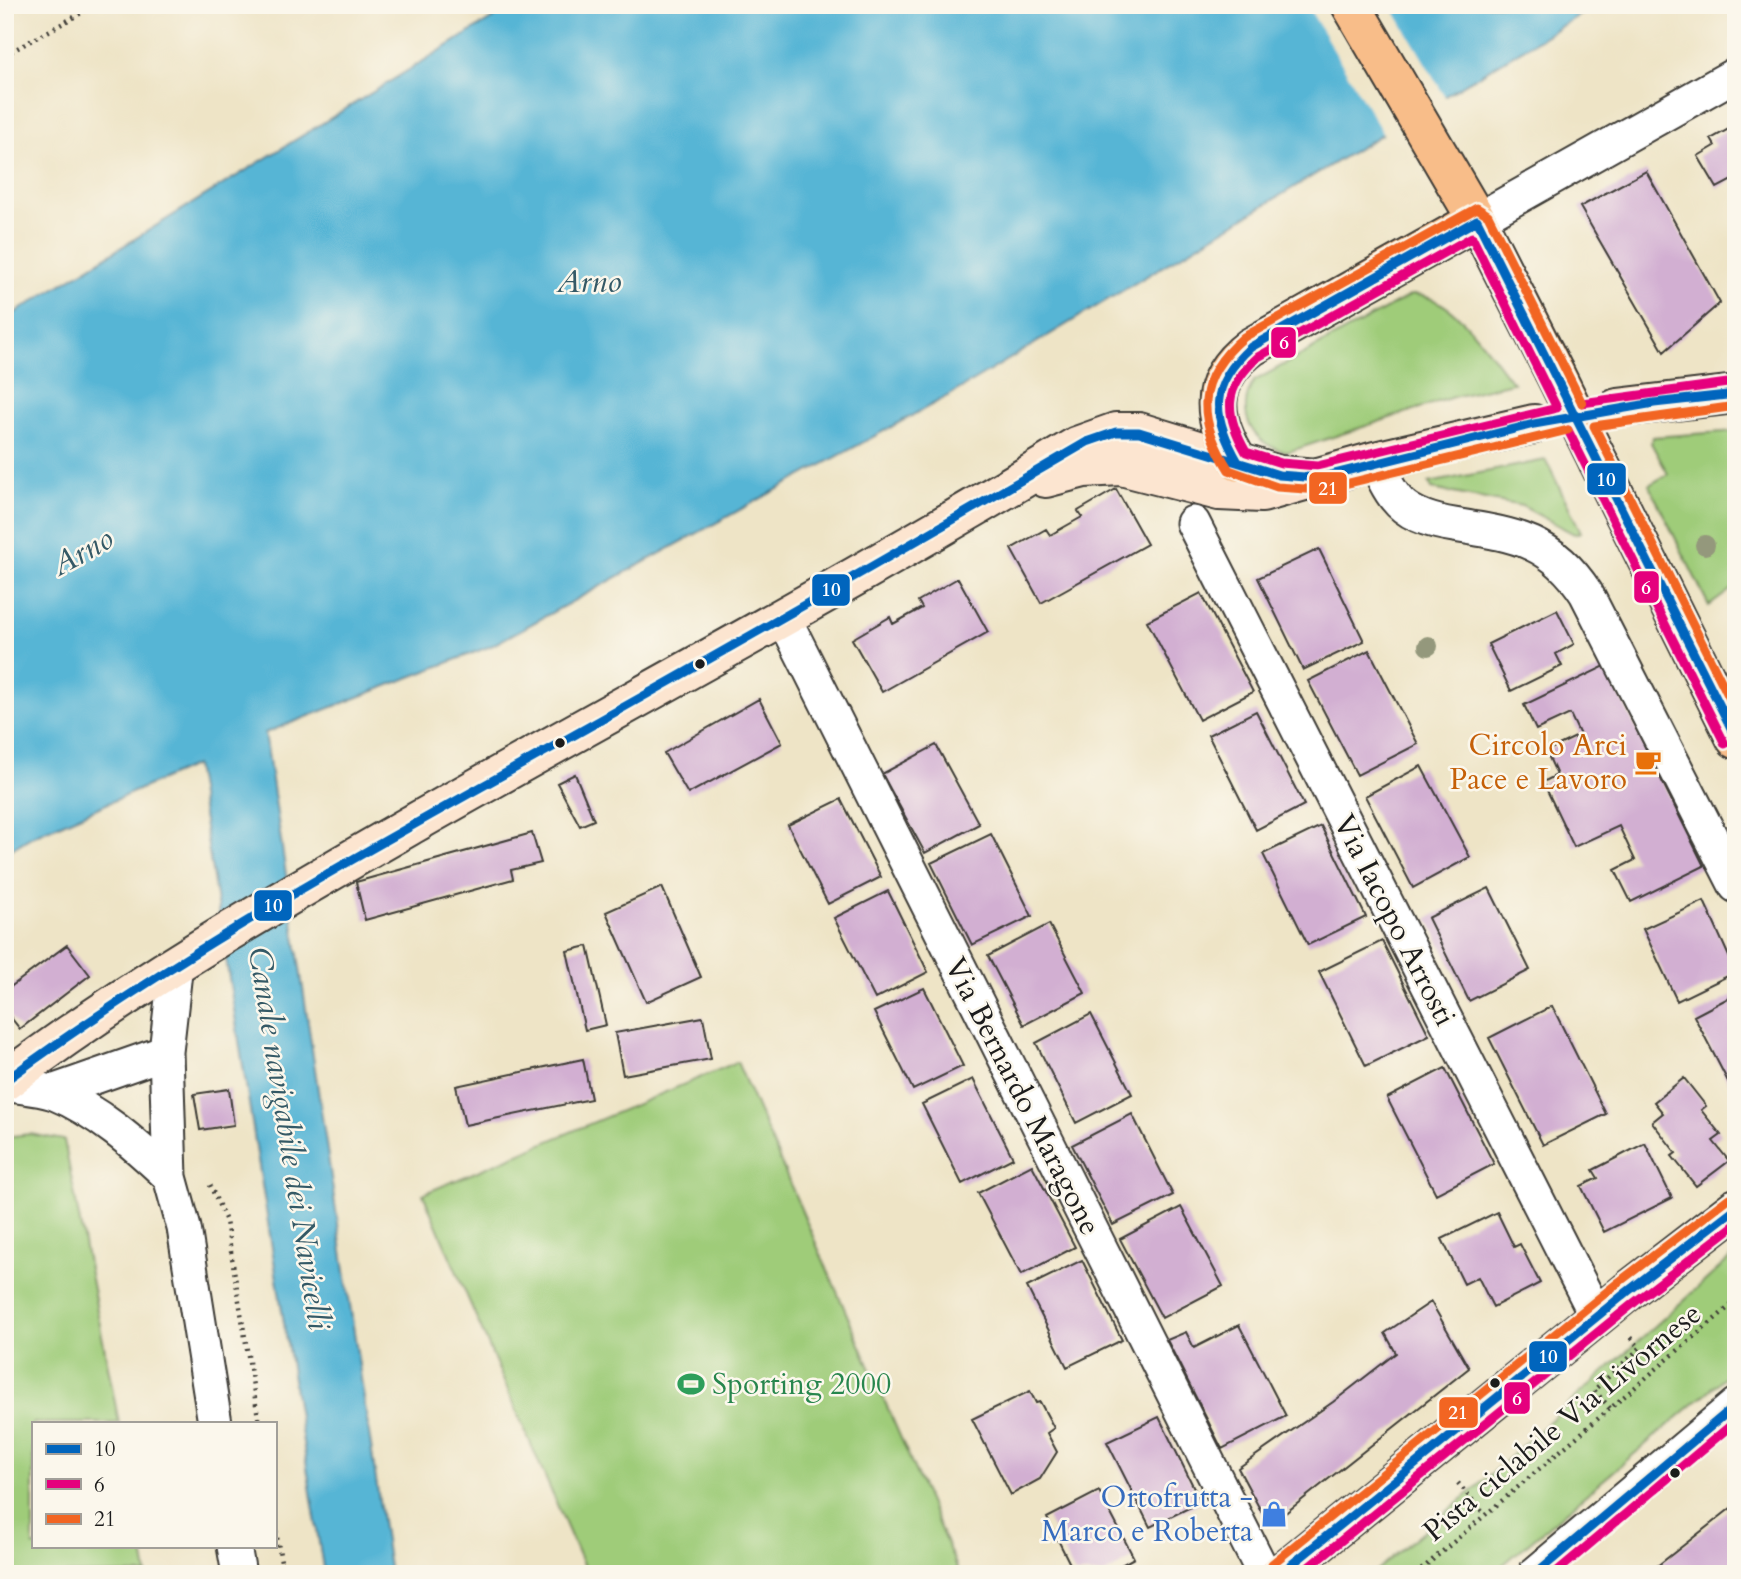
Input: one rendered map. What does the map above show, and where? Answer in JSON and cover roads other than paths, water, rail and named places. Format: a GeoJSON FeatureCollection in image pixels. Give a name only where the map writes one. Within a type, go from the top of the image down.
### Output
{"type":"FeatureCollection","features":[{"type":"Feature","properties":{"kind":"main road"},"geometry":{"type":"LineString","coordinates":[[1351,5],[1477,220],[1736,740]]}},
{"type":"Feature","properties":{"kind":"main road"},"geometry":{"type":"LineString","coordinates":[[1238,462],[1223,438],[1217,420],[1219,391],[1233,362],[1251,347],[1477,220]]}},
{"type":"Feature","properties":{"kind":"main road"},"geometry":{"type":"LineString","coordinates":[[1617,408],[1736,394]]}},
{"type":"Feature","properties":{"kind":"main road"},"geometry":{"type":"LineString","coordinates":[[998,495],[1065,472],[1103,466],[1145,470],[1200,487],[1235,493],[1282,490],[1375,461],[1534,424]]}},
{"type":"Feature","properties":{"kind":"main road"},"geometry":{"type":"LineString","coordinates":[[5,1082],[93,1016],[341,865],[784,618],[1087,442],[1116,432],[1139,432],[1279,475],[1318,478]]}},
{"type":"Feature","properties":{"kind":"main road"},"geometry":{"type":"LineString","coordinates":[[1280,1574],[1736,1208]]}},
{"type":"Feature","properties":{"kind":"street"},"geometry":{"type":"LineString","coordinates":[[1477,220],[1736,74]]}},
{"type":"Feature","properties":{"kind":"street"},"geometry":{"type":"LineString","coordinates":[[1375,461],[1400,503],[1412,512],[1441,523],[1511,534],[1546,550],[1570,569],[1586,593],[1736,886]]}},
{"type":"Feature","properties":{"kind":"street","name":"Via Iacopo Arrosti"},"geometry":{"type":"LineString","coordinates":[[1193,523],[1597,1317]]}},
{"type":"Feature","properties":{"kind":"street","name":"Via Bernardo Maragone"},"geometry":{"type":"LineString","coordinates":[[784,618],[1264,1574]]}},
{"type":"Feature","properties":{"kind":"street"},"geometry":{"type":"LineString","coordinates":[[186,957],[166,1052],[170,1177],[184,1228],[215,1422]]}},
{"type":"Feature","properties":{"kind":"street"},"geometry":{"type":"LineString","coordinates":[[52,1092],[166,1052]]}},
{"type":"Feature","properties":{"kind":"street"},"geometry":{"type":"LineString","coordinates":[[5,1082],[52,1092],[114,1129],[170,1177]]}},
{"type":"Feature","properties":{"kind":"street"},"geometry":{"type":"LineString","coordinates":[[1535,1574],[1736,1405]]}},
{"type":"Feature","properties":{"kind":"street"},"geometry":{"type":"LineString","coordinates":[[234,1548],[239,1574]]}},
{"type":"Feature","properties":{"kind":"water","name":"Arno"},"geometry":{"type":"Polygon","coordinates":[[[514,5],[1596,5],[948,396],[491,646],[265,733],[390,1574],[324,1574],[195,765],[31,837],[5,853],[5,319],[514,5]]]}},
{"type":"Feature","properties":{"kind":"place","name":"Circolo Arci Pace e Lavoro"},"geometry":{"type":"Point","coordinates":[1648,762]}},
{"type":"Feature","properties":{"kind":"place","name":"Sporting 2000"},"geometry":{"type":"Point","coordinates":[691,1384]}},
{"type":"Feature","properties":{"kind":"place","name":"Ortofrutta - Marco e Roberta"},"geometry":{"type":"Point","coordinates":[1274,1514]}},
{"type":"Feature","properties":{"kind":"water label","name":"Canale navigabile dei Navicelli"},"geometry":{"type":"Point","coordinates":[290,1138]}}]}
